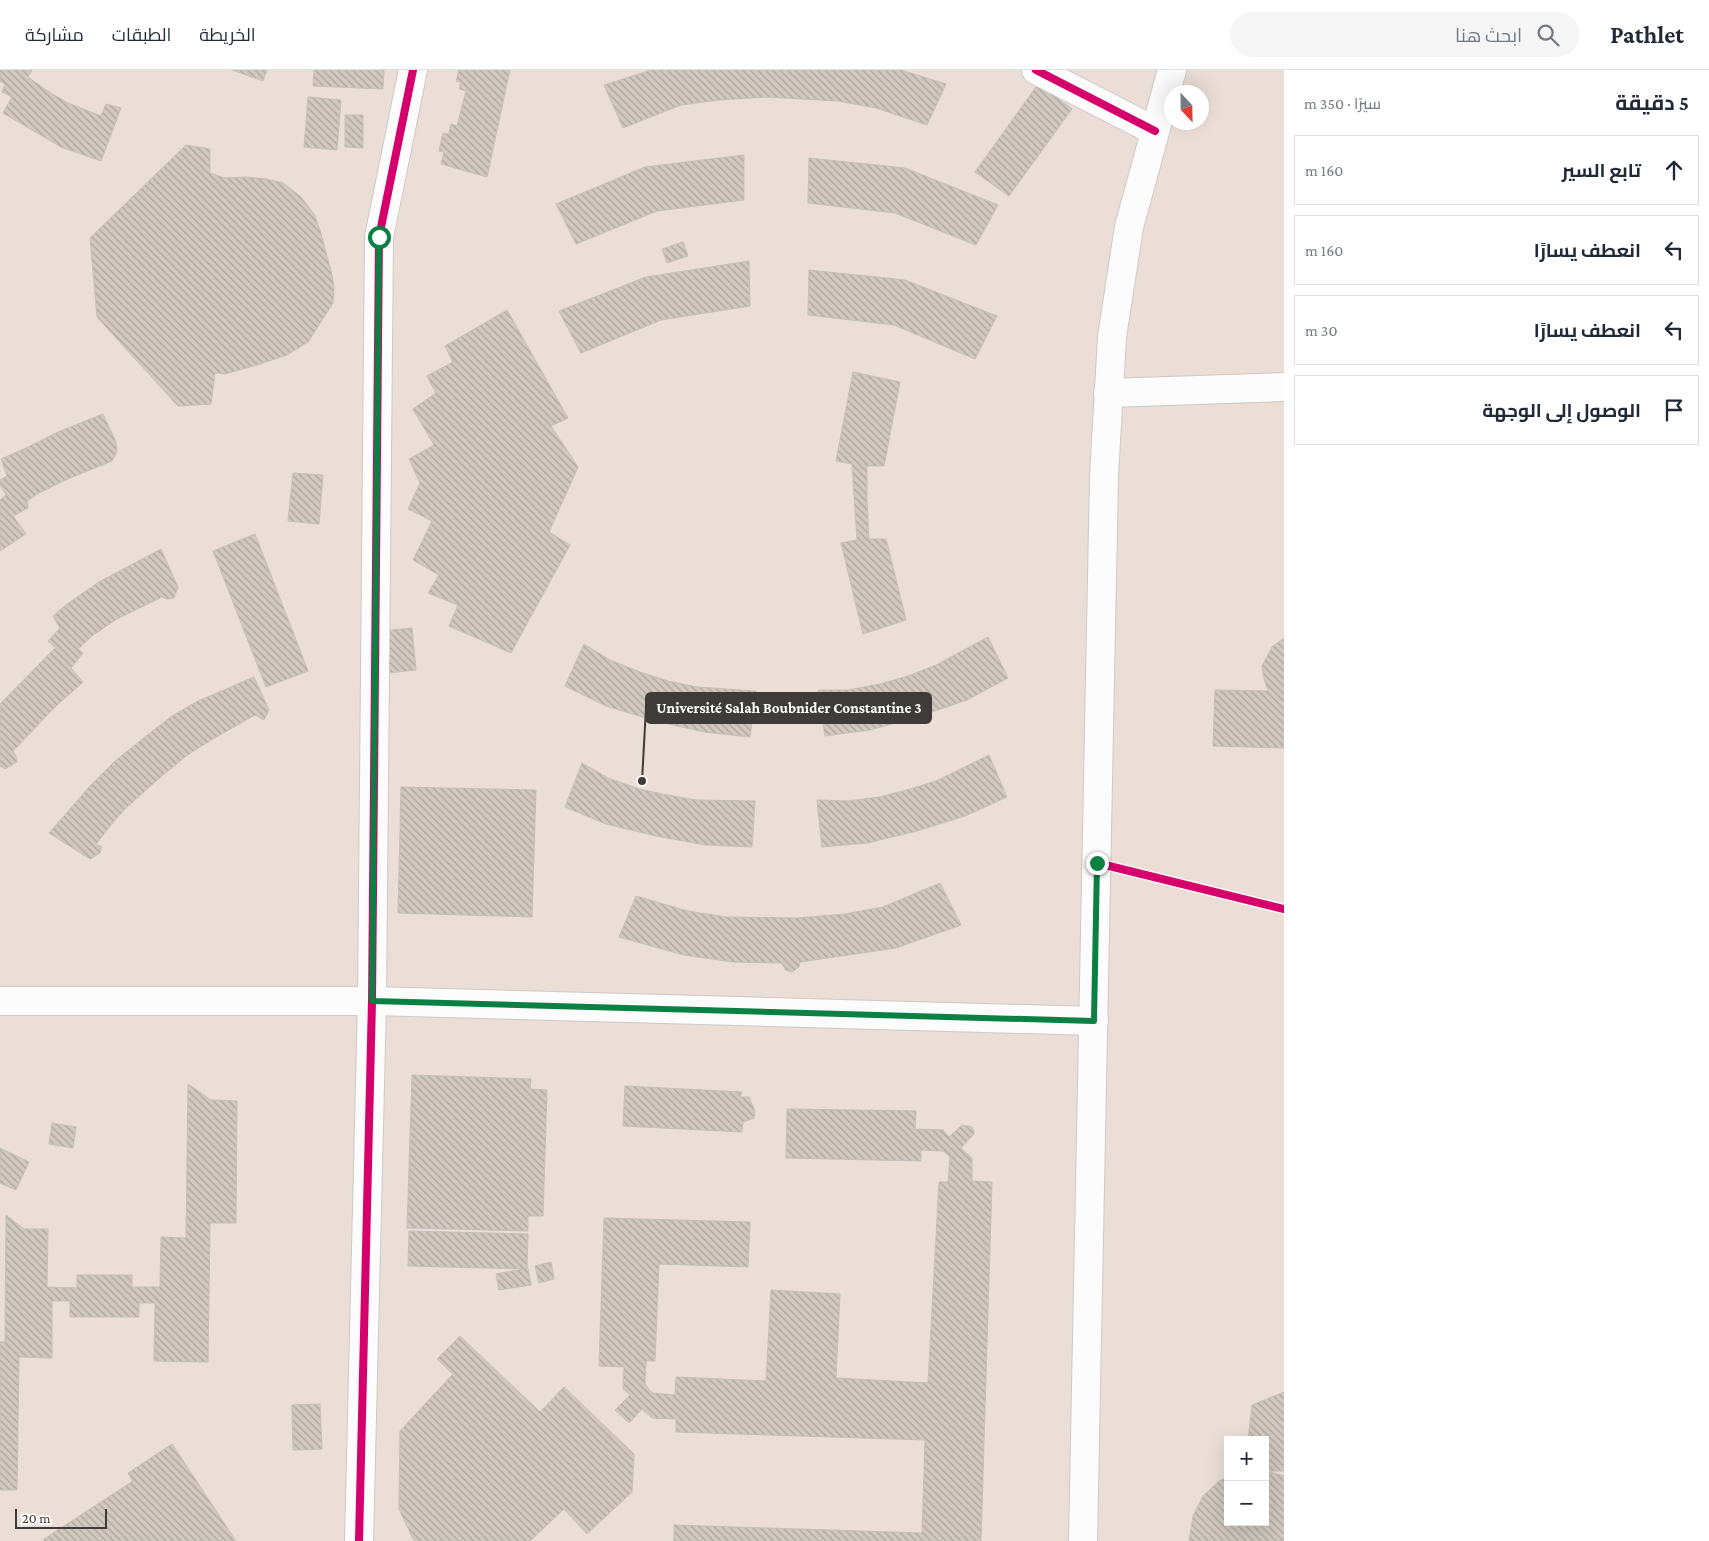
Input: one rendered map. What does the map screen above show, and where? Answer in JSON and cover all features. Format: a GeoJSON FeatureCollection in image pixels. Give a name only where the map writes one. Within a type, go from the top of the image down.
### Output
{"type":"FeatureCollection","features":[{"type":"Feature","properties":{"kind":"street"},"geometry":{"type":"LineString","coordinates":[[359,1541],[372,1001],[379,237],[414,70]]}},
{"type":"Feature","properties":{"kind":"street"},"geometry":{"type":"LineString","coordinates":[[1036,70],[1155,131]]}},
{"type":"Feature","properties":{"kind":"street"},"geometry":{"type":"LineString","coordinates":[[1083,1541],[1104,476],[1108,393],[1112,337],[1128,227],[1172,70]]}},
{"type":"Feature","properties":{"kind":"street"},"geometry":{"type":"LineString","coordinates":[[1108,393],[1284,387]]}},
{"type":"Feature","properties":{"kind":"street"},"geometry":{"type":"LineString","coordinates":[[0,1001],[372,1001],[1094,1021]]}},
{"type":"Feature","properties":{"kind":"shaded area"},"geometry":{"type":"Polygon","coordinates":[[[0,70],[1284,70],[1284,1541],[0,1541],[0,70]]]}},
{"type":"Feature","properties":{"kind":"building"},"geometry":{"type":"Polygon","coordinates":[[[0,70],[32,70],[28,77],[49,92],[68,103],[101,116],[106,104],[121,108],[101,161],[61,147],[3,113],[12,97],[2,92],[5,84],[0,81],[0,70]]]}},
{"type":"Feature","properties":{"kind":"building"},"geometry":{"type":"Polygon","coordinates":[[[232,70],[267,70],[263,81],[232,70]]]}},
{"type":"Feature","properties":{"kind":"building"},"geometry":{"type":"Polygon","coordinates":[[[314,70],[384,70],[383,89],[313,86],[314,70]]]}},
{"type":"Feature","properties":{"kind":"building"},"geometry":{"type":"Polygon","coordinates":[[[459,70],[510,70],[487,177],[441,164],[444,152],[439,151],[443,133],[449,134],[451,124],[457,126],[466,91],[459,89],[461,82],[456,81],[459,70]]]}},
{"type":"Feature","properties":{"kind":"building"},"geometry":{"type":"Polygon","coordinates":[[[651,70],[901,70],[946,84],[927,125],[876,108],[838,101],[767,97],[681,105],[623,128],[604,85],[651,70]]]}},
{"type":"Feature","properties":{"kind":"building"},"geometry":{"type":"Polygon","coordinates":[[[1038,84],[1072,109],[1009,196],[975,172],[1038,84]]]}},
{"type":"Feature","properties":{"kind":"building"},"geometry":{"type":"Polygon","coordinates":[[[308,97],[341,100],[337,150],[304,147],[308,97]]]}},
{"type":"Feature","properties":{"kind":"building"},"geometry":{"type":"Polygon","coordinates":[[[345,115],[363,115],[363,148],[345,147],[345,115]]]}},
{"type":"Feature","properties":{"kind":"building"},"geometry":{"type":"Polygon","coordinates":[[[186,145],[210,149],[210,173],[225,178],[246,177],[283,183],[301,197],[314,214],[320,230],[334,287],[333,303],[308,342],[287,355],[257,365],[225,374],[215,373],[211,404],[178,406],[97,317],[90,238],[186,145]]]}},
{"type":"Feature","properties":{"kind":"building"},"geometry":{"type":"Polygon","coordinates":[[[744,155],[744,200],[657,211],[576,244],[556,204],[645,167],[744,155]]]}},
{"type":"Feature","properties":{"kind":"building"},"geometry":{"type":"Polygon","coordinates":[[[809,158],[905,168],[998,205],[976,245],[895,213],[808,203],[809,158]]]}},
{"type":"Feature","properties":{"kind":"building"},"geometry":{"type":"Polygon","coordinates":[[[683,242],[688,256],[667,263],[662,249],[683,242]]]}},
{"type":"Feature","properties":{"kind":"building"},"geometry":{"type":"Polygon","coordinates":[[[749,261],[750,306],[661,320],[581,353],[559,311],[646,277],[749,261]]]}},
{"type":"Feature","properties":{"kind":"building"},"geometry":{"type":"Polygon","coordinates":[[[809,270],[905,280],[997,316],[975,359],[894,325],[808,315],[809,270]]]}},
{"type":"Feature","properties":{"kind":"building"},"geometry":{"type":"Polygon","coordinates":[[[507,310],[568,418],[551,426],[578,467],[549,532],[570,545],[511,653],[449,626],[458,605],[428,593],[439,575],[413,560],[432,521],[408,509],[420,483],[409,459],[434,445],[413,409],[436,393],[427,376],[453,362],[445,346],[507,310]]]}},
{"type":"Feature","properties":{"kind":"building"},"geometry":{"type":"Polygon","coordinates":[[[853,372],[900,382],[884,466],[867,466],[867,501],[869,539],[886,539],[906,620],[863,634],[841,543],[857,540],[852,464],[836,461],[853,372]]]}},
{"type":"Feature","properties":{"kind":"building"},"geometry":{"type":"Polygon","coordinates":[[[103,414],[116,442],[117,452],[112,461],[63,481],[27,501],[28,508],[13,516],[26,534],[0,551],[0,500],[6,495],[0,485],[0,480],[7,476],[1,459],[58,432],[103,414]]]}},
{"type":"Feature","properties":{"kind":"building"},"geometry":{"type":"Polygon","coordinates":[[[293,473],[323,475],[319,524],[288,521],[293,473]]]}},
{"type":"Feature","properties":{"kind":"building"},"geometry":{"type":"Polygon","coordinates":[[[255,534],[308,671],[266,687],[213,551],[255,534]]]}},
{"type":"Feature","properties":{"kind":"building"},"geometry":{"type":"Polygon","coordinates":[[[161,549],[178,587],[174,598],[167,599],[162,597],[115,620],[92,636],[78,649],[83,653],[71,668],[83,682],[56,706],[13,751],[17,762],[5,769],[0,766],[0,704],[55,648],[48,641],[60,628],[53,616],[99,582],[161,549]]]}},
{"type":"Feature","properties":{"kind":"building"},"geometry":{"type":"Polygon","coordinates":[[[412,628],[416,670],[388,673],[382,631],[412,628]]]}},
{"type":"Feature","properties":{"kind":"building"},"geometry":{"type":"Polygon","coordinates":[[[988,637],[1008,678],[967,700],[920,716],[870,730],[825,736],[818,690],[848,690],[908,676],[936,665],[988,637]]]}},
{"type":"Feature","properties":{"kind":"building"},"geometry":{"type":"Polygon","coordinates":[[[1284,638],[1284,748],[1213,746],[1215,690],[1268,691],[1262,666],[1272,647],[1284,638]]]}},
{"type":"Feature","properties":{"kind":"building"},"geometry":{"type":"Polygon","coordinates":[[[584,644],[610,660],[668,681],[697,687],[756,691],[750,737],[704,732],[656,721],[606,706],[565,686],[584,644]]]}},
{"type":"Feature","properties":{"kind":"building"},"geometry":{"type":"Polygon","coordinates":[[[254,677],[269,710],[264,720],[255,715],[189,754],[164,774],[115,820],[96,844],[102,847],[100,853],[90,859],[49,833],[90,786],[115,761],[172,716],[198,701],[254,677]]]}},
{"type":"Feature","properties":{"kind":"building"},"geometry":{"type":"Polygon","coordinates":[[[989,755],[1007,797],[965,816],[917,831],[867,843],[822,847],[817,800],[848,801],[879,797],[907,790],[936,781],[989,755]]]}},
{"type":"Feature","properties":{"kind":"building"},"geometry":{"type":"Polygon","coordinates":[[[582,763],[608,778],[639,789],[696,800],[755,801],[752,847],[706,845],[656,836],[606,824],[565,807],[582,763]]]}},
{"type":"Feature","properties":{"kind":"building"},"geometry":{"type":"Polygon","coordinates":[[[401,787],[536,790],[532,917],[398,913],[401,787]]]}},
{"type":"Feature","properties":{"kind":"building"},"geometry":{"type":"Polygon","coordinates":[[[940,883],[961,925],[896,948],[800,962],[799,967],[792,972],[786,970],[781,963],[733,962],[684,955],[619,937],[636,896],[688,911],[726,917],[797,918],[845,914],[883,907],[940,883]]]}},
{"type":"Feature","properties":{"kind":"building"},"geometry":{"type":"Polygon","coordinates":[[[412,1075],[531,1079],[530,1089],[547,1090],[543,1216],[528,1216],[528,1231],[407,1228],[412,1075]]]}},
{"type":"Feature","properties":{"kind":"building"},"geometry":{"type":"Polygon","coordinates":[[[188,1084],[211,1100],[237,1101],[236,1223],[210,1223],[208,1362],[154,1361],[155,1303],[139,1303],[139,1317],[70,1317],[70,1301],[52,1301],[52,1358],[19,1357],[17,1490],[0,1490],[0,1342],[5,1342],[6,1215],[24,1229],[48,1229],[47,1287],[77,1288],[77,1275],[132,1275],[132,1287],[160,1287],[161,1237],[186,1238],[188,1084]]]}},
{"type":"Feature","properties":{"kind":"building"},"geometry":{"type":"Polygon","coordinates":[[[625,1086],[742,1092],[740,1097],[749,1097],[755,1111],[754,1118],[743,1122],[742,1132],[623,1126],[625,1086]]]}},
{"type":"Feature","properties":{"kind":"building"},"geometry":{"type":"Polygon","coordinates":[[[787,1109],[916,1111],[915,1129],[943,1130],[949,1137],[962,1125],[972,1127],[974,1131],[974,1134],[961,1148],[972,1158],[972,1181],[992,1182],[981,1541],[674,1541],[674,1525],[922,1533],[925,1440],[676,1432],[676,1419],[652,1418],[642,1409],[629,1423],[615,1410],[630,1395],[623,1389],[624,1367],[599,1366],[604,1218],[750,1222],[748,1267],[659,1264],[655,1361],[646,1361],[645,1384],[652,1393],[675,1395],[676,1377],[766,1381],[771,1290],[840,1294],[836,1378],[928,1383],[939,1182],[948,1182],[950,1157],[943,1151],[921,1150],[921,1161],[786,1158],[787,1109]]]}},
{"type":"Feature","properties":{"kind":"building"},"geometry":{"type":"Polygon","coordinates":[[[52,1123],[76,1127],[73,1148],[49,1144],[52,1123]]]}},
{"type":"Feature","properties":{"kind":"building"},"geometry":{"type":"Polygon","coordinates":[[[0,1148],[29,1162],[16,1190],[0,1183],[0,1148]]]}},
{"type":"Feature","properties":{"kind":"building"},"geometry":{"type":"Polygon","coordinates":[[[409,1231],[528,1234],[527,1269],[408,1266],[409,1231]]]}},
{"type":"Feature","properties":{"kind":"building"},"geometry":{"type":"Polygon","coordinates":[[[551,1262],[554,1279],[539,1283],[535,1266],[551,1262]]]}},
{"type":"Feature","properties":{"kind":"building"},"geometry":{"type":"Polygon","coordinates":[[[528,1268],[531,1285],[499,1290],[496,1274],[528,1268]]]}},
{"type":"Feature","properties":{"kind":"building"},"geometry":{"type":"Polygon","coordinates":[[[460,1336],[540,1412],[564,1387],[634,1454],[632,1492],[587,1534],[564,1509],[530,1541],[414,1541],[399,1509],[400,1431],[453,1374],[437,1359],[460,1336]]]}},
{"type":"Feature","properties":{"kind":"building"},"geometry":{"type":"Polygon","coordinates":[[[1284,1392],[1284,1471],[1269,1471],[1269,1436],[1248,1436],[1252,1405],[1284,1392]]]}},
{"type":"Feature","properties":{"kind":"building"},"geometry":{"type":"Polygon","coordinates":[[[320,1404],[322,1449],[293,1450],[292,1405],[320,1404]]]}},
{"type":"Feature","properties":{"kind":"building"},"geometry":{"type":"Polygon","coordinates":[[[172,1444],[236,1541],[44,1541],[44,1539],[133,1481],[128,1473],[172,1444]]]}},
{"type":"Feature","properties":{"kind":"building"},"geometry":{"type":"Polygon","coordinates":[[[1269,1472],[1284,1476],[1284,1541],[1189,1541],[1193,1516],[1203,1496],[1224,1479],[1224,1526],[1269,1526],[1269,1472]]]}},
{"type":"Feature","properties":{"kind":"cycle path"},"geometry":{"type":"LineString","coordinates":[[359,1541],[372,1001],[379,237],[413,70]]}},
{"type":"Feature","properties":{"kind":"cycle path"},"geometry":{"type":"LineString","coordinates":[[1036,70],[1155,131]]}},
{"type":"Feature","properties":{"kind":"cycle path"},"geometry":{"type":"LineString","coordinates":[[1097,863],[1284,909]]}},
{"type":"Feature","properties":{"kind":"place","name":"Université Salah Boubnider Constantine 3"},"geometry":{"type":"Point","coordinates":[642,781]}},
{"type":"Feature","properties":{"kind":"route"},"geometry":{"type":"LineString","coordinates":[[379,237],[372,1001],[1094,1021],[1097,863]]}}]}
